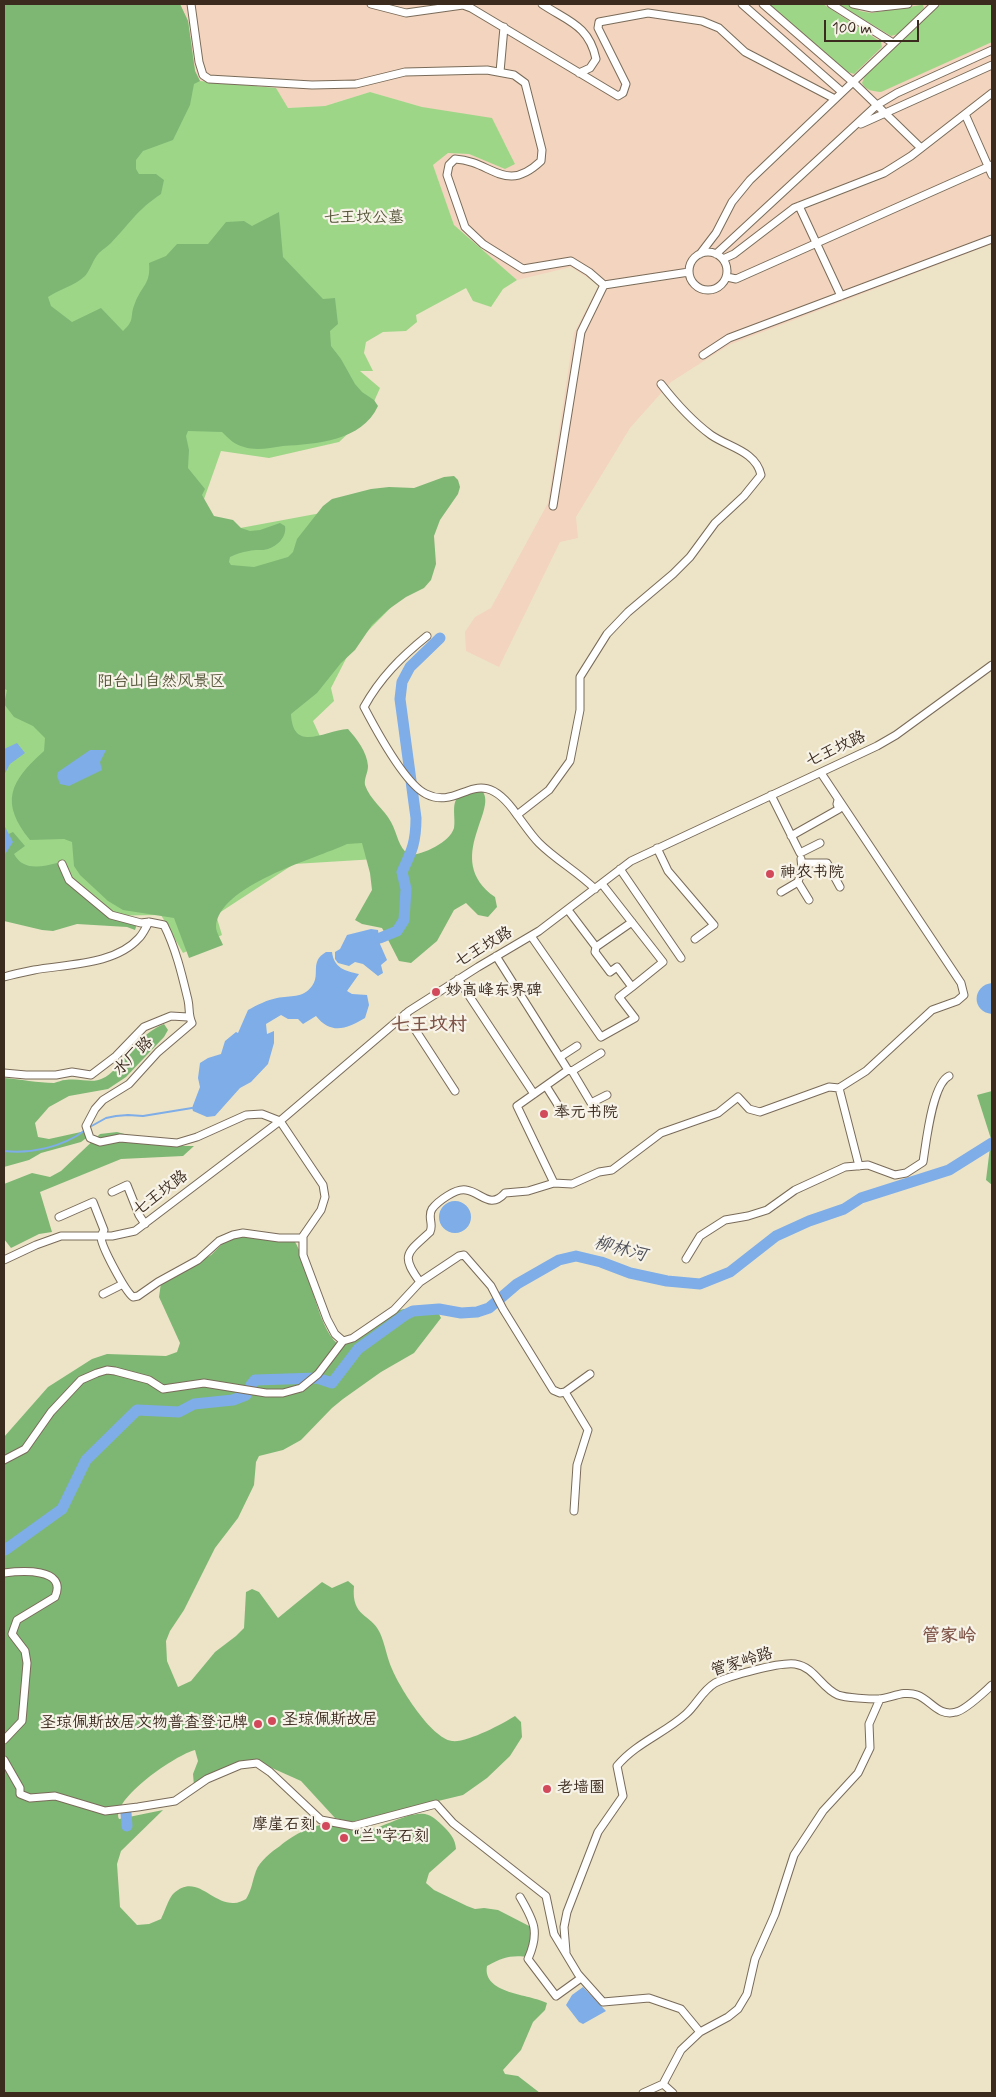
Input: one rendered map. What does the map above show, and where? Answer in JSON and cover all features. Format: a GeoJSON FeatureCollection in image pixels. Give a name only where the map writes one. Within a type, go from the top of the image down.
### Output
{"type":"FeatureCollection","features":[{"type":"Feature","properties":{"kind":"street"},"geometry":{"type":"LineString","coordinates":[[191,4],[199,62],[203,75],[209,79],[356,84],[405,72],[487,70],[514,75],[525,83],[542,150],[541,161],[521,176],[510,177],[493,172],[467,159],[456,159],[449,165],[447,175],[465,227],[496,254],[523,269],[571,261],[589,272],[604,285],[689,272]]}},
{"type":"Feature","properties":{"kind":"street"},"geometry":{"type":"LineString","coordinates":[[371,4],[406,13],[463,5],[618,96],[623,93],[626,84],[598,28],[599,22],[648,13],[702,21],[719,28],[745,52],[835,99]]}},
{"type":"Feature","properties":{"kind":"street"},"geometry":{"type":"LineString","coordinates":[[542,4],[564,16],[583,30],[594,49],[596,59],[590,68],[579,73]]}},
{"type":"Feature","properties":{"kind":"street"},"geometry":{"type":"LineString","coordinates":[[742,4],[842,92]]}},
{"type":"Feature","properties":{"kind":"street"},"geometry":{"type":"LineString","coordinates":[[763,4],[853,82],[921,148]]}},
{"type":"Feature","properties":{"kind":"street"},"geometry":{"type":"LineString","coordinates":[[831,4],[893,44]]}},
{"type":"Feature","properties":{"kind":"street"},"geometry":{"type":"LineString","coordinates":[[853,4],[865,6],[906,4]]}},
{"type":"Feature","properties":{"kind":"street"},"geometry":{"type":"LineString","coordinates":[[700,254],[708,252],[716,254],[723,259],[727,268],[727,277],[723,284],[716,289],[706,290],[694,284],[689,272],[692,262],[716,233],[732,202],[750,180],[935,4]]}},
{"type":"Feature","properties":{"kind":"street"},"geometry":{"type":"LineString","coordinates":[[500,72],[504,28]]}},
{"type":"Feature","properties":{"kind":"street"},"geometry":{"type":"LineString","coordinates":[[716,254],[877,105],[897,93],[992,50]]}},
{"type":"Feature","properties":{"kind":"street"},"geometry":{"type":"LineString","coordinates":[[856,126],[992,65]]}},
{"type":"Feature","properties":{"kind":"street"},"geometry":{"type":"LineString","coordinates":[[723,259],[734,254],[799,206],[884,173],[921,148],[992,93]]}},
{"type":"Feature","properties":{"kind":"street"},"geometry":{"type":"LineString","coordinates":[[965,114],[990,165],[992,175]]}},
{"type":"Feature","properties":{"kind":"street"},"geometry":{"type":"LineString","coordinates":[[727,277],[736,280],[990,165]]}},
{"type":"Feature","properties":{"kind":"street"},"geometry":{"type":"LineString","coordinates":[[799,206],[841,296]]}},
{"type":"Feature","properties":{"kind":"street"},"geometry":{"type":"LineString","coordinates":[[703,354],[729,338],[992,238]]}},
{"type":"Feature","properties":{"kind":"street"},"geometry":{"type":"LineString","coordinates":[[552,506],[581,332],[604,285]]}},
{"type":"Feature","properties":{"kind":"street"},"geometry":{"type":"LineString","coordinates":[[517,815],[550,790],[570,761],[580,710],[580,676],[608,634],[628,612],[690,557],[715,523],[749,490],[761,475],[759,467],[745,453],[712,436],[670,397],[661,384]]}},
{"type":"Feature","properties":{"kind":"street"},"geometry":{"type":"LineString","coordinates":[[427,636],[397,661],[375,687],[364,707],[382,741],[406,775],[425,794],[442,798],[482,787],[497,792],[509,804],[539,843],[595,889]]}},
{"type":"Feature","properties":{"kind":"street","name":"七王坟路"},"geometry":{"type":"LineString","coordinates":[[4,1260],[61,1236],[112,1236],[135,1231],[280,1121],[405,1014],[458,979],[531,936],[568,910],[631,860],[877,746],[896,735],[992,665]]}},
{"type":"Feature","properties":{"kind":"street"},"geometry":{"type":"LineString","coordinates":[[420,1282],[409,1266],[410,1251],[430,1232],[432,1228],[429,1216],[431,1210],[440,1201],[461,1190],[468,1190],[487,1200],[501,1197],[505,1193],[528,1191],[554,1183],[572,1184],[599,1172],[612,1170],[661,1133],[718,1113],[738,1097],[749,1109],[760,1112],[829,1087],[839,1088],[866,1071],[932,1010],[957,1001],[964,995],[961,983],[821,773]]}},
{"type":"Feature","properties":{"kind":"street"},"geometry":{"type":"LineString","coordinates":[[771,795],[800,853],[802,863],[798,882],[809,900]]}},
{"type":"Feature","properties":{"kind":"street"},"geometry":{"type":"LineString","coordinates":[[792,836],[839,809],[838,800]]}},
{"type":"Feature","properties":{"kind":"street"},"geometry":{"type":"LineString","coordinates":[[800,853],[820,843]]}},
{"type":"Feature","properties":{"kind":"street"},"geometry":{"type":"LineString","coordinates":[[657,848],[668,870],[714,925],[695,939]]}},
{"type":"Feature","properties":{"kind":"street"},"geometry":{"type":"LineString","coordinates":[[802,863],[827,863],[840,887]]}},
{"type":"Feature","properties":{"kind":"street"},"geometry":{"type":"LineString","coordinates":[[4,1073],[26,1076],[56,1075],[72,1072],[91,1074],[116,1056],[144,1027],[171,1016],[188,1016],[189,1006],[180,969],[164,925],[111,915],[69,880],[62,864]]}},
{"type":"Feature","properties":{"kind":"street"},"geometry":{"type":"LineString","coordinates":[[620,869],[681,958]]}},
{"type":"Feature","properties":{"kind":"street"},"geometry":{"type":"LineString","coordinates":[[781,892],[798,882]]}},
{"type":"Feature","properties":{"kind":"street"},"geometry":{"type":"LineString","coordinates":[[531,936],[601,1037],[635,1018],[619,997],[663,962],[602,884]]}},
{"type":"Feature","properties":{"kind":"street"},"geometry":{"type":"LineString","coordinates":[[568,910],[596,947],[595,952],[610,972],[617,968],[632,987]]}},
{"type":"Feature","properties":{"kind":"street"},"geometry":{"type":"LineString","coordinates":[[4,977],[36,969],[60,968],[122,952],[140,938],[150,922]]}},
{"type":"Feature","properties":{"kind":"street"},"geometry":{"type":"LineString","coordinates":[[596,947],[632,922]]}},
{"type":"Feature","properties":{"kind":"street"},"geometry":{"type":"LineString","coordinates":[[496,956],[591,1103],[607,1095]]}},
{"type":"Feature","properties":{"kind":"street"},"geometry":{"type":"LineString","coordinates":[[458,979],[534,1094]]}},
{"type":"Feature","properties":{"kind":"street"},"geometry":{"type":"LineString","coordinates":[[405,1014],[455,1091]]}},
{"type":"Feature","properties":{"kind":"street","name":"水厂路"},"geometry":{"type":"LineString","coordinates":[[188,1016],[192,1023],[158,1052],[129,1084],[103,1100],[95,1109],[86,1126],[90,1138],[100,1142],[120,1138],[177,1143],[198,1137],[246,1115],[262,1114],[280,1121]]}},
{"type":"Feature","properties":{"kind":"street"},"geometry":{"type":"LineString","coordinates":[[560,1057],[577,1046]]}},
{"type":"Feature","properties":{"kind":"street"},"geometry":{"type":"LineString","coordinates":[[554,1183],[517,1106],[570,1070],[601,1053]]}},
{"type":"Feature","properties":{"kind":"street"},"geometry":{"type":"LineString","coordinates":[[686,1260],[700,1236],[725,1220],[767,1210],[795,1190],[845,1167],[868,1165],[895,1176],[906,1173],[923,1162],[938,1090],[944,1078],[949,1076]]}},
{"type":"Feature","properties":{"kind":"street"},"geometry":{"type":"LineString","coordinates":[[546,1086],[563,1113]]}},
{"type":"Feature","properties":{"kind":"street"},"geometry":{"type":"LineString","coordinates":[[839,1088],[859,1166]]}},
{"type":"Feature","properties":{"kind":"street"},"geometry":{"type":"LineString","coordinates":[[280,1121],[323,1185],[325,1196],[321,1210],[303,1238],[302,1255],[318,1298],[335,1334],[343,1341]]}},
{"type":"Feature","properties":{"kind":"street"},"geometry":{"type":"LineString","coordinates":[[112,1192],[127,1185],[139,1215],[145,1224]]}},
{"type":"Feature","properties":{"kind":"street"},"geometry":{"type":"LineString","coordinates":[[59,1217],[93,1202],[104,1230],[101,1236],[123,1284],[130,1295],[138,1296],[158,1282],[198,1260],[219,1241],[233,1235],[243,1233],[279,1238],[303,1238]]}},
{"type":"Feature","properties":{"kind":"street"},"geometry":{"type":"LineString","coordinates":[[4,1460],[25,1449],[51,1412],[81,1380],[107,1370],[149,1380],[163,1389],[204,1383],[266,1393],[283,1393],[301,1388],[318,1374],[343,1341],[352,1338],[394,1310],[420,1282],[459,1256],[464,1255],[491,1286],[503,1310],[553,1390],[565,1392],[590,1374]]}},
{"type":"Feature","properties":{"kind":"street"},"geometry":{"type":"LineString","coordinates":[[103,1294],[123,1284]]}},
{"type":"Feature","properties":{"kind":"street"},"geometry":{"type":"LineString","coordinates":[[565,1392],[588,1430],[577,1465],[574,1510]]}},
{"type":"Feature","properties":{"kind":"street"},"geometry":{"type":"LineString","coordinates":[[4,1573],[16,1571],[48,1574],[56,1581],[58,1591],[55,1596],[17,1620],[12,1634],[25,1652],[27,1663],[22,1721],[4,1740]]}},
{"type":"Feature","properties":{"kind":"street","name":"管家岭路"},"geometry":{"type":"LineString","coordinates":[[566,1955],[564,1927],[567,1912],[598,1832],[623,1796],[617,1766],[626,1755],[687,1713],[707,1688],[716,1683],[766,1668],[795,1664],[814,1673],[827,1687],[838,1695],[880,1699],[895,1695],[916,1694],[935,1709],[945,1713],[955,1713],[992,1685]]}},
{"type":"Feature","properties":{"kind":"street"},"geometry":{"type":"LineString","coordinates":[[643,2093],[663,2084],[678,2054],[700,2032],[728,2017],[738,2009],[747,1994],[755,1959],[775,1914],[794,1855],[823,1811],[858,1773],[870,1748],[870,1724],[880,1699]]}},
{"type":"Feature","properties":{"kind":"street"},"geometry":{"type":"LineString","coordinates":[[4,1760],[20,1788],[20,1794],[25,1797],[55,1796],[105,1810],[175,1801],[207,1778],[240,1765],[257,1763],[270,1772],[322,1820],[353,1826],[436,1804],[460,1829],[546,1896],[554,1934],[581,1978],[603,2002],[648,1998],[681,2009],[700,2032]]}},
{"type":"Feature","properties":{"kind":"street"},"geometry":{"type":"LineString","coordinates":[[520,1897],[530,1915],[536,1936],[528,1959],[556,1996],[581,1978]]}},
{"type":"Feature","properties":{"kind":"street"},"geometry":{"type":"LineString","coordinates":[[663,2084],[673,2093]]}},
{"type":"Feature","properties":{"kind":"shaded area"},"geometry":{"type":"Polygon","coordinates":[[[180,4],[992,4],[992,244],[729,345],[671,382],[630,428],[576,517],[578,538],[560,542],[499,667],[466,651],[465,632],[475,617],[491,608],[548,503],[574,333],[599,285],[571,267],[517,280],[454,225],[433,165],[448,153],[469,154],[487,161],[515,164],[505,143],[422,107],[370,92],[325,106],[287,108],[276,88],[200,81],[195,71],[188,21],[180,4]]]}},
{"type":"Feature","properties":{"kind":"green space","name":"阳台山自然风景区"},"geometry":{"type":"Polygon","coordinates":[[[4,4],[180,4],[188,21],[195,71],[200,81],[276,88],[288,108],[325,106],[370,92],[422,107],[492,118],[515,164],[505,169],[469,154],[448,153],[433,165],[454,225],[517,280],[503,289],[491,307],[473,301],[466,288],[416,315],[417,322],[406,331],[383,332],[366,342],[364,353],[373,371],[360,371],[380,388],[368,415],[339,442],[269,458],[221,451],[197,519],[208,534],[407,497],[429,533],[429,569],[352,647],[331,688],[334,701],[313,721],[376,859],[294,864],[216,915],[222,935],[183,953],[161,915],[90,916],[4,913],[4,4]]]}},
{"type":"Feature","properties":{"kind":"green space","name":"阳台山自然风景区"},"geometry":{"type":"Polygon","coordinates":[[[4,4],[180,4],[188,21],[195,71],[200,81],[194,84],[190,105],[173,140],[143,151],[136,160],[136,169],[139,174],[156,174],[164,180],[161,194],[140,211],[111,243],[99,253],[85,276],[48,297],[51,306],[72,322],[101,308],[123,331],[130,324],[133,308],[149,276],[149,263],[166,256],[177,244],[208,244],[226,222],[244,221],[252,226],[279,212],[283,257],[323,299],[335,298],[338,324],[330,331],[331,346],[341,359],[355,384],[362,392],[374,400],[378,406],[371,418],[350,434],[337,438],[310,444],[263,449],[241,446],[222,432],[188,431],[186,436],[189,450],[188,468],[205,489],[202,495],[214,516],[233,520],[241,528],[250,531],[260,530],[280,523],[285,526],[283,537],[275,546],[266,550],[251,550],[232,556],[229,562],[231,565],[254,567],[288,557],[293,552],[297,539],[323,506],[332,499],[371,489],[389,487],[414,488],[444,477],[454,476],[458,480],[460,487],[458,494],[440,520],[434,536],[436,564],[431,580],[424,588],[406,597],[389,609],[372,625],[355,650],[341,663],[317,693],[291,714],[293,726],[304,737],[348,729],[366,756],[368,769],[365,785],[367,790],[388,817],[400,844],[409,855],[421,853],[435,847],[447,838],[454,828],[455,804],[458,797],[480,789],[485,797],[473,851],[473,866],[480,882],[495,897],[497,907],[488,917],[478,915],[466,903],[454,910],[437,941],[411,963],[399,961],[382,928],[362,924],[355,920],[372,890],[370,873],[362,843],[347,844],[270,875],[250,886],[233,898],[221,912],[216,927],[223,945],[189,958],[174,918],[123,910],[108,901],[80,875],[74,866],[72,842],[64,839],[30,840],[15,815],[12,804],[16,783],[32,762],[44,751],[45,738],[33,726],[14,717],[4,704],[7,690],[4,689],[4,4]]]}},
{"type":"Feature","properties":{"kind":"green space"},"geometry":{"type":"Polygon","coordinates":[[[769,4],[823,4],[881,42],[882,47],[854,74],[848,72],[769,4]]]}},
{"type":"Feature","properties":{"kind":"green space"},"geometry":{"type":"Polygon","coordinates":[[[838,4],[850,4],[860,11],[871,13],[921,5],[924,8],[898,34],[891,36],[838,4]]]}},
{"type":"Feature","properties":{"kind":"green space"},"geometry":{"type":"Polygon","coordinates":[[[940,4],[992,4],[992,42],[881,92],[866,88],[862,83],[865,76],[940,4]]]}},
{"type":"Feature","properties":{"kind":"green space"},"geometry":{"type":"Polygon","coordinates":[[[13,832],[25,846],[14,854],[22,863],[33,866],[45,866],[57,863],[67,878],[107,911],[137,924],[135,930],[127,927],[77,924],[53,931],[4,921],[4,836],[13,832]]]}},
{"type":"Feature","properties":{"kind":"green space"},"geometry":{"type":"Polygon","coordinates":[[[164,1024],[168,1030],[164,1037],[126,1077],[108,1089],[69,1096],[49,1107],[35,1123],[38,1137],[49,1139],[90,1130],[89,1136],[81,1142],[41,1153],[29,1160],[4,1167],[4,1078],[54,1083],[73,1079],[92,1081],[103,1078],[116,1068],[143,1037],[164,1024]]]}},
{"type":"Feature","properties":{"kind":"green space"},"geometry":{"type":"Polygon","coordinates":[[[992,1091],[992,1185],[986,1180],[991,1139],[977,1095],[992,1091]]]}},
{"type":"Feature","properties":{"kind":"green space"},"geometry":{"type":"Polygon","coordinates":[[[117,1132],[169,1146],[194,1146],[183,1156],[121,1159],[40,1192],[52,1232],[39,1234],[11,1248],[4,1239],[4,1184],[32,1173],[50,1177],[61,1171],[100,1134],[117,1132]]]}},
{"type":"Feature","properties":{"kind":"green space"},"geometry":{"type":"Polygon","coordinates":[[[249,1234],[294,1240],[305,1265],[324,1324],[338,1344],[357,1340],[380,1320],[403,1309],[411,1308],[438,1312],[441,1318],[414,1353],[381,1372],[343,1399],[301,1440],[283,1450],[259,1456],[256,1462],[254,1485],[238,1518],[215,1548],[166,1641],[167,1661],[178,1687],[191,1681],[215,1652],[244,1628],[246,1592],[252,1589],[259,1592],[278,1618],[322,1582],[332,1588],[348,1581],[354,1586],[354,1596],[359,1610],[372,1622],[380,1633],[390,1665],[402,1688],[417,1711],[435,1731],[444,1738],[458,1741],[484,1732],[515,1716],[521,1722],[522,1737],[510,1756],[487,1778],[463,1795],[351,1822],[335,1818],[301,1781],[263,1764],[248,1762],[194,1786],[193,1774],[198,1761],[195,1750],[186,1753],[161,1768],[135,1789],[119,1810],[119,1819],[163,1810],[121,1851],[117,1864],[120,1907],[137,1925],[149,1924],[161,1919],[173,1894],[181,1888],[189,1886],[196,1887],[226,1902],[238,1902],[246,1899],[256,1871],[263,1860],[302,1831],[322,1825],[352,1830],[366,1830],[411,1815],[425,1814],[430,1816],[451,1834],[456,1849],[429,1873],[426,1883],[434,1890],[467,1906],[475,1909],[498,1910],[533,1928],[529,1957],[507,1957],[487,1966],[487,1975],[499,1988],[547,2003],[545,2010],[533,2022],[521,2050],[503,2070],[505,2074],[518,2076],[540,2093],[4,2093],[4,1437],[48,1387],[92,1359],[107,1354],[166,1356],[177,1352],[180,1343],[159,1297],[161,1283],[211,1255],[224,1242],[234,1237],[249,1234]]]}},
{"type":"Feature","properties":{"kind":"water"},"geometry":{"type":"Polygon","coordinates":[[[17,743],[25,753],[10,764],[4,775],[4,749],[17,743]]]}},
{"type":"Feature","properties":{"kind":"water"},"geometry":{"type":"Polygon","coordinates":[[[90,750],[106,750],[100,762],[102,770],[69,786],[60,784],[57,776],[58,772],[90,750]]]}},
{"type":"Feature","properties":{"kind":"water"},"geometry":{"type":"Polygon","coordinates":[[[4,825],[13,842],[4,856],[4,825]]]}},
{"type":"Feature","properties":{"kind":"water"},"geometry":{"type":"Polygon","coordinates":[[[371,929],[378,930],[380,944],[387,960],[381,965],[383,973],[378,976],[363,964],[355,962],[349,966],[338,963],[335,959],[335,952],[340,949],[347,935],[371,929]]]}},
{"type":"Feature","properties":{"kind":"water"},"geometry":{"type":"Polygon","coordinates":[[[326,952],[332,952],[335,962],[341,968],[359,974],[347,991],[352,994],[367,995],[369,1005],[365,1018],[346,1027],[333,1028],[327,1026],[316,1016],[303,1024],[298,1019],[288,1019],[281,1015],[266,1024],[267,1034],[274,1031],[274,1043],[268,1064],[251,1082],[240,1088],[215,1116],[207,1117],[193,1111],[192,1108],[200,1087],[198,1078],[200,1063],[221,1054],[225,1041],[236,1032],[238,1033],[248,1010],[270,1000],[300,995],[308,990],[316,977],[316,964],[326,952]]]}},
{"type":"Feature","properties":{"kind":"water"},"geometry":{"type":"Polygon","coordinates":[[[992,983],[992,1014],[980,1009],[977,1004],[977,998],[981,988],[992,983]]]}},
{"type":"Feature","properties":{"kind":"water"},"geometry":{"type":"Polygon","coordinates":[[[455,1201],[467,1205],[471,1217],[467,1229],[455,1233],[443,1229],[439,1217],[443,1205],[455,1201]]]}},
{"type":"Feature","properties":{"kind":"water"},"geometry":{"type":"Polygon","coordinates":[[[583,1987],[606,2011],[583,2024],[579,2022],[566,2005],[572,1995],[583,1987]]]}},
{"type":"Feature","properties":{"kind":"waterway"},"geometry":{"type":"LineString","coordinates":[[380,938],[397,931],[404,920],[406,889],[402,872],[411,852],[415,834],[416,818],[400,699],[402,682],[410,667],[440,638]]}},
{"type":"Feature","properties":{"kind":"waterway"},"geometry":{"type":"LineString","coordinates":[[88,1128],[106,1118],[116,1116],[143,1116],[192,1108]]}},
{"type":"Feature","properties":{"kind":"waterway"},"geometry":{"type":"LineString","coordinates":[[4,1151],[14,1152],[46,1148],[75,1137],[84,1131]]}},
{"type":"Feature","properties":{"kind":"waterway","name":"柳林河"},"geometry":{"type":"LineString","coordinates":[[251,1385],[255,1380],[317,1378],[332,1383],[358,1349],[405,1315],[413,1311],[439,1309],[461,1313],[477,1312],[489,1308],[517,1284],[559,1260],[576,1256],[601,1262],[630,1273],[667,1281],[700,1284],[730,1272],[776,1236],[809,1221],[844,1209],[861,1198],[949,1170],[992,1143]]}},
{"type":"Feature","properties":{"kind":"waterway"},"geometry":{"type":"LineString","coordinates":[[5,1550],[62,1509],[86,1460],[137,1410],[179,1412],[194,1404],[233,1400],[246,1395]]}},
{"type":"Feature","properties":{"kind":"waterway"},"geometry":{"type":"LineString","coordinates":[[126,1813],[127,1826]]}},
{"type":"Feature","properties":{"kind":"place","name":"神农书院"},"geometry":{"type":"Point","coordinates":[770,874]}},
{"type":"Feature","properties":{"kind":"place","name":"妙高峰东界碑"},"geometry":{"type":"Point","coordinates":[436,992]}},
{"type":"Feature","properties":{"kind":"place","name":"奉元书院"},"geometry":{"type":"Point","coordinates":[544,1114]}},
{"type":"Feature","properties":{"kind":"place","name":"圣琼佩斯故居"},"geometry":{"type":"Point","coordinates":[272,1721]}},
{"type":"Feature","properties":{"kind":"place","name":"圣琼佩斯故居文物普查登记牌"},"geometry":{"type":"Point","coordinates":[258,1724]}},
{"type":"Feature","properties":{"kind":"place","name":"老墙圈"},"geometry":{"type":"Point","coordinates":[547,1789]}},
{"type":"Feature","properties":{"kind":"place","name":"摩崖石刻"},"geometry":{"type":"Point","coordinates":[326,1826]}},
{"type":"Feature","properties":{"kind":"place","name":"“兰”字石刻"},"geometry":{"type":"Point","coordinates":[344,1838]}},
{"type":"Feature","properties":{"kind":"district","name":"七王坟村"},"geometry":{"type":"Point","coordinates":[429,1026]}},
{"type":"Feature","properties":{"kind":"district","name":"管家岭"},"geometry":{"type":"Point","coordinates":[949,1637]}},
{"type":"Feature","properties":{"kind":"park label","name":"七王坟公墓"},"geometry":{"type":"Point","coordinates":[364,219]}}]}
